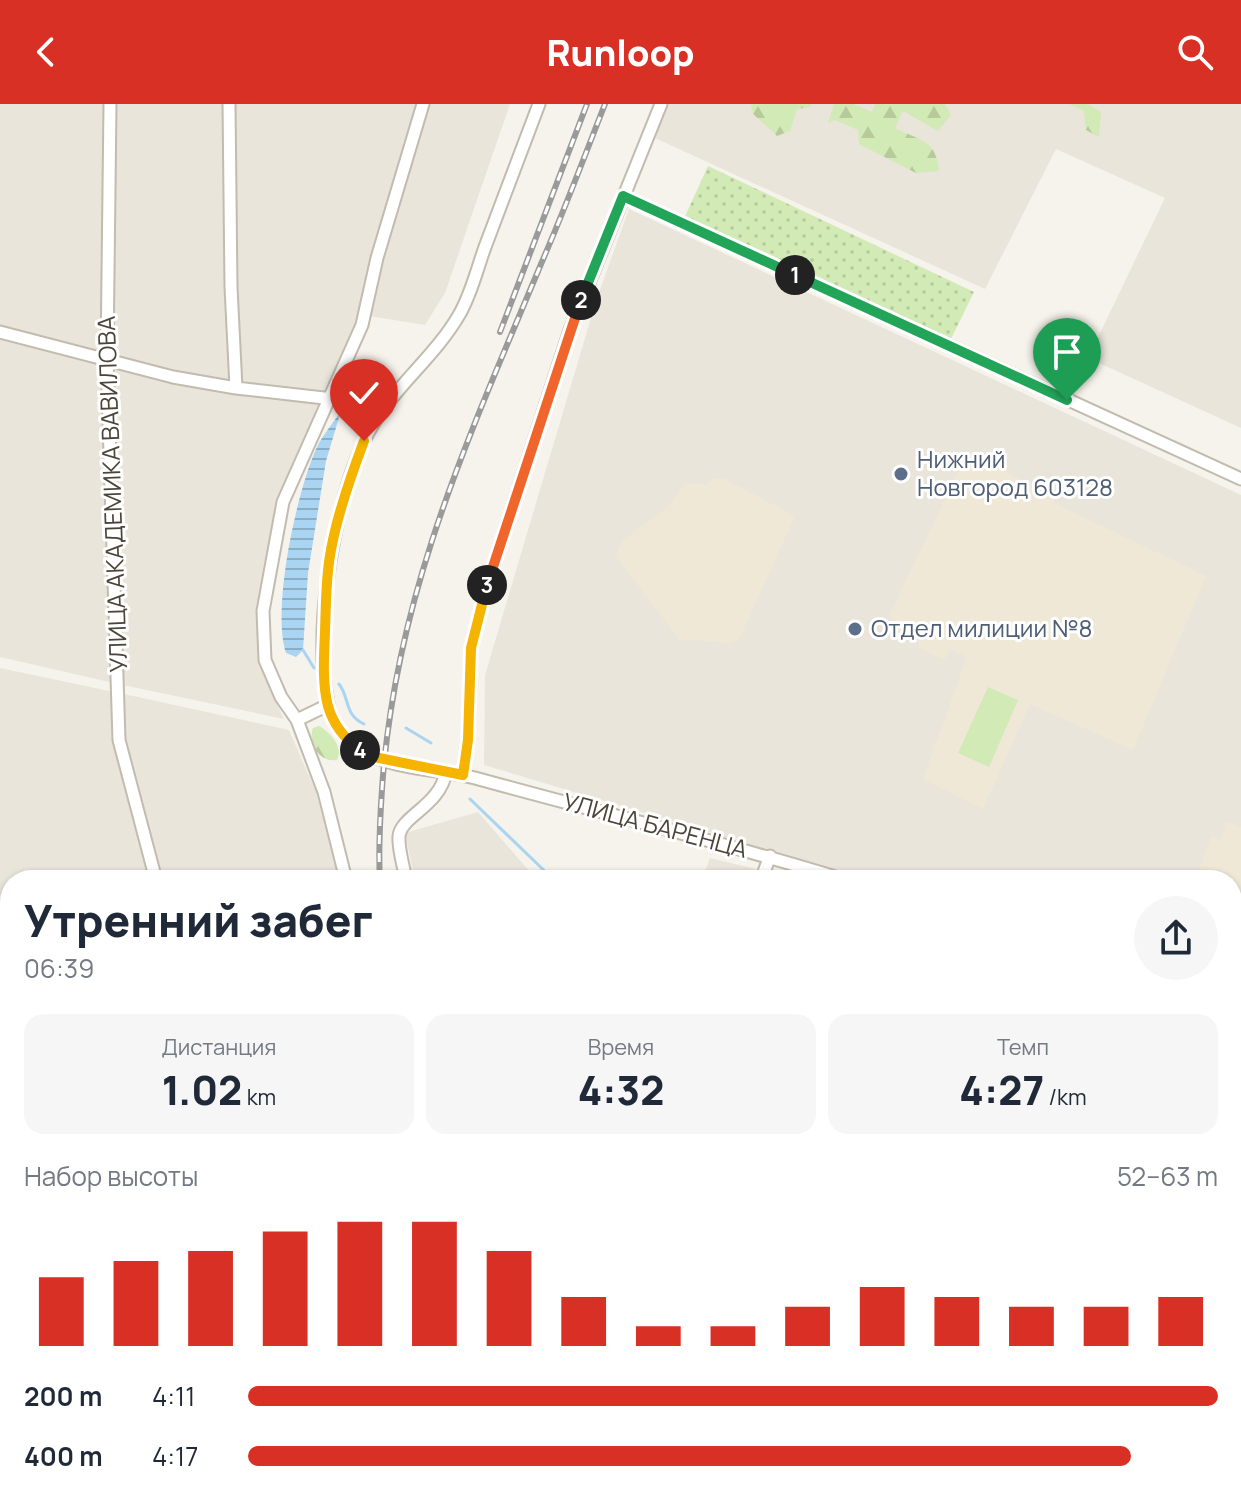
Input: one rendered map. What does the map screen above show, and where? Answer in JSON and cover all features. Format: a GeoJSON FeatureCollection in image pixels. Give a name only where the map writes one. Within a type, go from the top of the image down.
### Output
{"type":"FeatureCollection","features":[{"type":"Feature","properties":{"kind":"street","name":"УЛИЦА АКАДЕМИКА ВАВИЛОВА"},"geometry":{"type":"LineString","coordinates":[[110,104],[107,358],[119,740],[153,870]]}},
{"type":"Feature","properties":{"kind":"street"},"geometry":{"type":"LineString","coordinates":[[229,104],[231,287],[236,388]]}},
{"type":"Feature","properties":{"kind":"street"},"geometry":{"type":"LineString","coordinates":[[344,870],[324,792],[297,720],[281,697],[265,660],[263,611],[283,502],[362,325],[377,258],[423,104]]}},
{"type":"Feature","properties":{"kind":"street"},"geometry":{"type":"LineString","coordinates":[[297,720],[328,705],[324,660],[332,543],[364,441],[379,415],[460,315],[539,104]]}},
{"type":"Feature","properties":{"kind":"street"},"geometry":{"type":"LineString","coordinates":[[463,775],[468,740],[471,648],[477,621],[570,330],[661,104]]}},
{"type":"Feature","properties":{"kind":"street"},"geometry":{"type":"LineString","coordinates":[[623,196],[1241,479]]}},
{"type":"Feature","properties":{"kind":"street"},"geometry":{"type":"LineString","coordinates":[[0,332],[173,377],[236,388],[359,402],[379,415]]}},
{"type":"Feature","properties":{"kind":"street","name":"УЛИЦА БАРЕНЦА"},"geometry":{"type":"LineString","coordinates":[[328,705],[336,725],[348,741],[374,757],[463,775],[814,870]]}},
{"type":"Feature","properties":{"kind":"street"},"geometry":{"type":"LineString","coordinates":[[404,870],[399,837],[402,827],[438,794],[446,772]]}},
{"type":"Feature","properties":{"kind":"street"},"geometry":{"type":"LineString","coordinates":[[765,870],[770,856]]}},
{"type":"Feature","properties":{"kind":"shaded area"},"geometry":{"type":"Polygon","coordinates":[[[0,104],[105,104],[103,354],[0,327],[0,104]]]}},
{"type":"Feature","properties":{"kind":"shaded area"},"geometry":{"type":"Polygon","coordinates":[[[114,104],[223,104],[227,289],[233,384],[172,373],[110,356],[114,104]]]}},
{"type":"Feature","properties":{"kind":"shaded area"},"geometry":{"type":"Polygon","coordinates":[[[233,104],[419,104],[357,323],[326,394],[238,384],[233,104]]]}},
{"type":"Feature","properties":{"kind":"shaded area"},"geometry":{"type":"Polygon","coordinates":[[[430,104],[510,104],[445,293],[425,325],[369,316],[425,108],[430,104]]]}},
{"type":"Feature","properties":{"kind":"shaded area"},"geometry":{"type":"Polygon","coordinates":[[[667,104],[1241,104],[1241,428],[1088,358],[1165,198],[1056,149],[985,289],[655,138],[667,104]]]}},
{"type":"Feature","properties":{"kind":"shaded area"},"geometry":{"type":"Polygon","coordinates":[[[629,209],[1241,495],[1241,870],[836,870],[484,765],[485,675],[596,301],[629,209]]]}},
{"type":"Feature","properties":{"kind":"shaded area"},"geometry":{"type":"Polygon","coordinates":[[[0,337],[103,362],[114,683],[0,657],[0,337]]]}},
{"type":"Feature","properties":{"kind":"shaded area"},"geometry":{"type":"Polygon","coordinates":[[[111,363],[321,401],[278,499],[256,611],[259,663],[284,719],[123,685],[111,363]]]}},
{"type":"Feature","properties":{"kind":"shaded area"},"geometry":{"type":"Polygon","coordinates":[[[967,454],[1056,496],[1054,503],[1206,576],[1133,750],[1030,704],[983,809],[923,779],[967,657],[950,649],[944,660],[918,647],[922,634],[889,616],[967,454]]]}},
{"type":"Feature","properties":{"kind":"shaded area"},"geometry":{"type":"Polygon","coordinates":[[[713,478],[724,479],[795,516],[740,637],[732,643],[679,639],[616,556],[622,541],[669,506],[685,483],[707,485],[713,478]]]}},
{"type":"Feature","properties":{"kind":"shaded area"},"geometry":{"type":"Polygon","coordinates":[[[0,668],[114,692],[149,870],[0,870],[0,668]]]}},
{"type":"Feature","properties":{"kind":"shaded area"},"geometry":{"type":"Polygon","coordinates":[[[124,694],[289,730],[316,792],[336,870],[158,870],[125,739],[124,694]]]}},
{"type":"Feature","properties":{"kind":"shaded area"},"geometry":{"type":"Polygon","coordinates":[[[478,812],[528,870],[413,870],[405,833],[478,812]]]}},
{"type":"Feature","properties":{"kind":"shaded area"},"geometry":{"type":"Polygon","coordinates":[[[1227,822],[1241,827],[1241,870],[1199,870],[1211,837],[1222,840],[1227,822]]]}},
{"type":"Feature","properties":{"kind":"shaded area"},"geometry":{"type":"Polygon","coordinates":[[[710,858],[756,869],[756,870],[706,870],[710,858]]]}},
{"type":"Feature","properties":{"kind":"green space"},"geometry":{"type":"Polygon","coordinates":[[[751,104],[811,104],[810,107],[797,109],[790,131],[777,136],[753,114],[751,104]]]}},
{"type":"Feature","properties":{"kind":"green space"},"geometry":{"type":"Polygon","coordinates":[[[834,104],[854,104],[872,112],[875,104],[945,104],[951,115],[938,131],[903,111],[895,128],[925,142],[934,153],[939,171],[916,173],[859,144],[858,130],[835,120],[828,123],[834,104]]]}},
{"type":"Feature","properties":{"kind":"green space"},"geometry":{"type":"Polygon","coordinates":[[[1069,104],[1088,104],[1101,112],[1099,137],[1086,130],[1084,111],[1069,104]]]}},
{"type":"Feature","properties":{"kind":"green space"},"geometry":{"type":"Polygon","coordinates":[[[708,166],[974,292],[948,345],[682,223],[708,166]]]}},
{"type":"Feature","properties":{"kind":"green space"},"geometry":{"type":"Polygon","coordinates":[[[988,687],[1018,700],[989,767],[958,753],[988,687]]]}},
{"type":"Feature","properties":{"kind":"green space"},"geometry":{"type":"Polygon","coordinates":[[[319,726],[337,745],[337,760],[325,758],[313,746],[313,728],[319,726]]]}},
{"type":"Feature","properties":{"kind":"water"},"geometry":{"type":"Polygon","coordinates":[[[341,411],[326,461],[308,573],[303,650],[296,657],[286,653],[282,633],[288,550],[309,466],[319,442],[341,411]]]}},
{"type":"Feature","properties":{"kind":"waterway"},"geometry":{"type":"LineString","coordinates":[[303,650],[314,668]]}},
{"type":"Feature","properties":{"kind":"waterway"},"geometry":{"type":"LineString","coordinates":[[339,684],[353,716],[364,724]]}},
{"type":"Feature","properties":{"kind":"waterway"},"geometry":{"type":"LineString","coordinates":[[406,728],[431,743]]}},
{"type":"Feature","properties":{"kind":"waterway"},"geometry":{"type":"LineString","coordinates":[[470,799],[544,870]]}},
{"type":"Feature","properties":{"kind":"railway"},"geometry":{"type":"LineString","coordinates":[[500,332],[587,104]]}},
{"type":"Feature","properties":{"kind":"railway"},"geometry":{"type":"LineString","coordinates":[[380,870],[382,789],[390,717],[402,648],[419,582],[440,516],[489,387],[605,104]]}},
{"type":"Feature","properties":{"kind":"place","name":"Нижний Новгород 603128"},"geometry":{"type":"Point","coordinates":[901,474]}},
{"type":"Feature","properties":{"kind":"place","name":"Отдел милиции №8"},"geometry":{"type":"Point","coordinates":[855,629]}},
{"type":"Feature","properties":{"kind":"route"},"geometry":{"type":"LineString","coordinates":[[364,441],[332,543],[324,660],[328,705],[336,725],[348,741],[374,757],[463,775],[468,740],[471,648],[487,585],[570,330],[623,196],[1067,400]]}}]}
